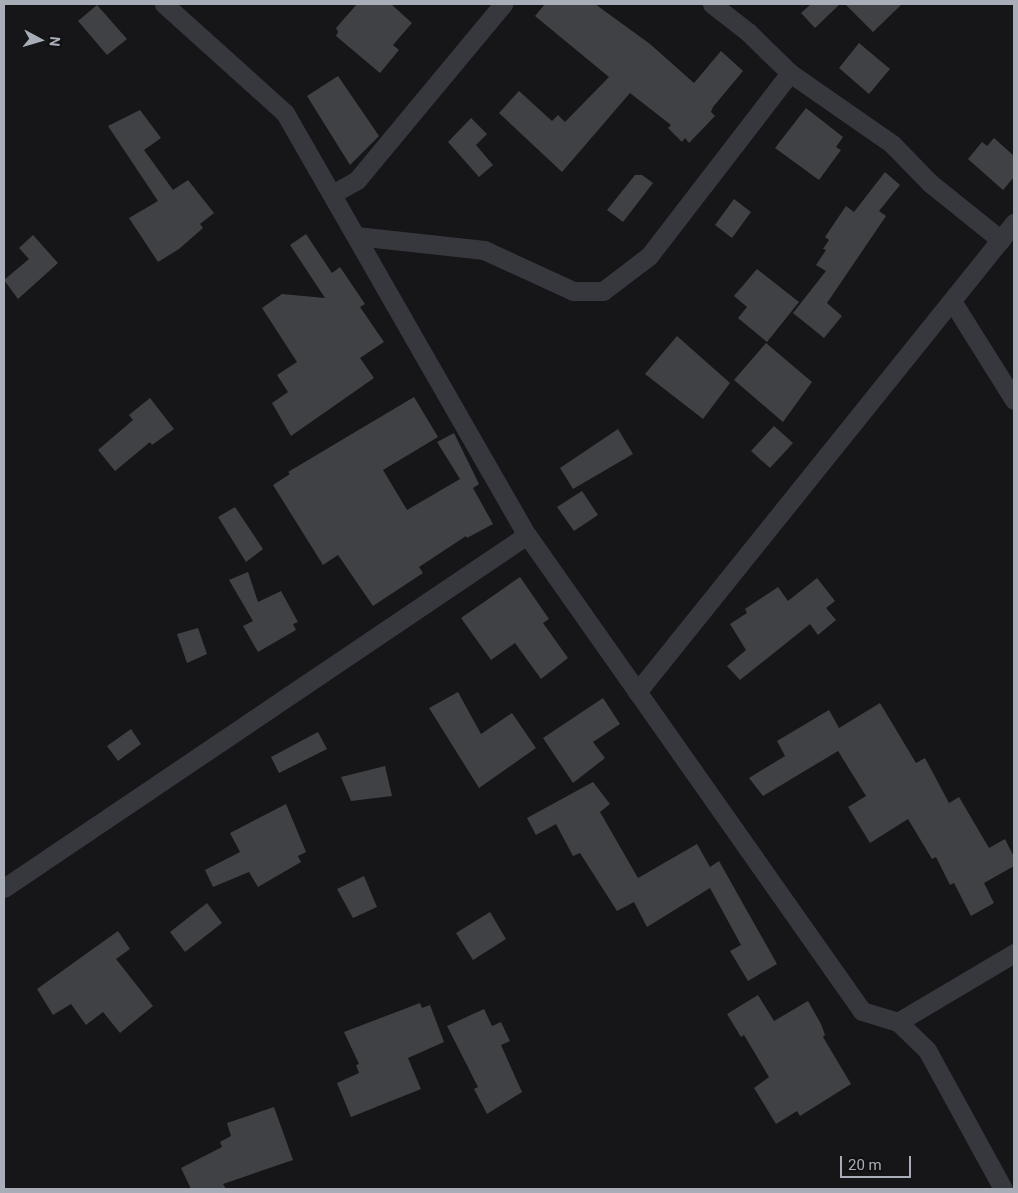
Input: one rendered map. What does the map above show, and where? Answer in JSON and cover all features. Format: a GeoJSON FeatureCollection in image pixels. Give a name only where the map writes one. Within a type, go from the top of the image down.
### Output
{"type":"FeatureCollection","features":[{"type":"Feature","properties":{"kind":"street"},"geometry":{"type":"LineString","coordinates":[[164,4],[286,113],[527,535],[862,1011],[898,1022],[927,1050],[1003,1189]]}},
{"type":"Feature","properties":{"kind":"street"},"geometry":{"type":"LineString","coordinates":[[332,194],[357,180],[503,4]]}},
{"type":"Feature","properties":{"kind":"street"},"geometry":{"type":"LineString","coordinates":[[712,4],[748,32],[790,74],[892,144],[930,183],[1001,240]]}},
{"type":"Feature","properties":{"kind":"street"},"geometry":{"type":"LineString","coordinates":[[356,236],[484,250],[573,291],[603,290],[649,256],[790,74]]}},
{"type":"Feature","properties":{"kind":"street"},"geometry":{"type":"LineString","coordinates":[[637,692],[1014,223]]}},
{"type":"Feature","properties":{"kind":"street"},"geometry":{"type":"LineString","coordinates":[[952,300],[1014,400]]}},
{"type":"Feature","properties":{"kind":"street"},"geometry":{"type":"LineString","coordinates":[[4,888],[527,535]]}},
{"type":"Feature","properties":{"kind":"street"},"geometry":{"type":"LineString","coordinates":[[898,1022],[1014,953]]}},
{"type":"Feature","properties":{"kind":"building"},"geometry":{"type":"Polygon","coordinates":[[[357,4],[391,4],[412,23],[393,45],[399,50],[380,73],[336,36],[338,32],[336,28],[357,4]]]}},
{"type":"Feature","properties":{"kind":"building"},"geometry":{"type":"Polygon","coordinates":[[[545,4],[595,4],[650,44],[694,83],[721,51],[743,71],[713,107],[711,112],[715,116],[689,143],[685,138],[682,142],[668,128],[671,125],[630,93],[562,172],[499,113],[519,91],[552,121],[558,115],[565,122],[609,77],[535,16],[545,4]]]}},
{"type":"Feature","properties":{"kind":"building"},"geometry":{"type":"Polygon","coordinates":[[[811,4],[840,4],[815,28],[801,13],[811,4]]]}},
{"type":"Feature","properties":{"kind":"building"},"geometry":{"type":"Polygon","coordinates":[[[845,4],[902,4],[873,32],[845,4]]]}},
{"type":"Feature","properties":{"kind":"building"},"geometry":{"type":"Polygon","coordinates":[[[97,5],[127,39],[107,55],[78,21],[97,5]]]}},
{"type":"Feature","properties":{"kind":"building"},"geometry":{"type":"Polygon","coordinates":[[[859,43],[890,69],[869,94],[839,68],[859,43]]]}},
{"type":"Feature","properties":{"kind":"building"},"geometry":{"type":"Polygon","coordinates":[[[338,76],[379,136],[350,165],[307,96],[338,76]]]}},
{"type":"Feature","properties":{"kind":"building"},"geometry":{"type":"Polygon","coordinates":[[[806,108],[843,137],[836,147],[841,150],[819,180],[775,148],[806,108]]]}},
{"type":"Feature","properties":{"kind":"building"},"geometry":{"type":"Polygon","coordinates":[[[140,110],[161,138],[144,150],[173,190],[188,180],[214,213],[200,224],[203,228],[179,249],[158,262],[129,218],[158,201],[108,126],[140,110]]]}},
{"type":"Feature","properties":{"kind":"building"},"geometry":{"type":"Polygon","coordinates":[[[471,118],[487,134],[476,145],[493,165],[479,177],[448,142],[471,118]]]}},
{"type":"Feature","properties":{"kind":"building"},"geometry":{"type":"Polygon","coordinates":[[[994,138],[1014,156],[1014,177],[1003,190],[968,159],[982,142],[987,146],[994,138]]]}},
{"type":"Feature","properties":{"kind":"building"},"geometry":{"type":"Polygon","coordinates":[[[885,172],[900,185],[879,211],[886,216],[827,303],[842,316],[824,338],[793,313],[826,271],[816,265],[826,250],[823,249],[829,240],[825,237],[846,206],[854,212],[885,172]]]}},
{"type":"Feature","properties":{"kind":"building"},"geometry":{"type":"Polygon","coordinates":[[[635,175],[642,175],[653,183],[623,222],[607,210],[635,175]]]}},
{"type":"Feature","properties":{"kind":"building"},"geometry":{"type":"Polygon","coordinates":[[[734,199],[751,212],[732,238],[715,225],[734,199]]]}},
{"type":"Feature","properties":{"kind":"building"},"geometry":{"type":"Polygon","coordinates":[[[306,234],[332,273],[340,267],[365,304],[360,307],[384,342],[360,358],[374,378],[291,436],[272,403],[288,392],[277,375],[297,362],[262,308],[282,294],[325,298],[290,245],[306,234]]]}},
{"type":"Feature","properties":{"kind":"building"},"geometry":{"type":"Polygon","coordinates":[[[33,235],[58,263],[18,299],[4,280],[29,259],[19,248],[33,235]]]}},
{"type":"Feature","properties":{"kind":"building"},"geometry":{"type":"Polygon","coordinates":[[[757,269],[799,302],[767,342],[738,318],[747,307],[734,296],[757,269]]]}},
{"type":"Feature","properties":{"kind":"building"},"geometry":{"type":"Polygon","coordinates":[[[677,336],[730,383],[703,419],[645,374],[677,336]]]}},
{"type":"Feature","properties":{"kind":"building"},"geometry":{"type":"Polygon","coordinates":[[[766,343],[812,382],[783,422],[734,380],[766,343]]]}},
{"type":"Feature","properties":{"kind":"building"},"geometry":{"type":"Polygon","coordinates":[[[414,397],[438,437],[383,470],[407,510],[460,479],[437,442],[454,433],[479,484],[473,488],[493,524],[467,538],[466,536],[419,567],[423,573],[373,606],[338,555],[323,565],[273,485],[290,474],[288,472],[414,397]]]}},
{"type":"Feature","properties":{"kind":"building"},"geometry":{"type":"Polygon","coordinates":[[[150,398],[174,429],[152,445],[150,442],[115,471],[98,450],[133,420],[129,415],[150,398]]]}},
{"type":"Feature","properties":{"kind":"building"},"geometry":{"type":"Polygon","coordinates":[[[774,426],[793,443],[770,468],[751,451],[774,426]]]}},
{"type":"Feature","properties":{"kind":"building"},"geometry":{"type":"Polygon","coordinates":[[[618,429],[633,454],[573,489],[560,468],[618,429]]]}},
{"type":"Feature","properties":{"kind":"building"},"geometry":{"type":"Polygon","coordinates":[[[582,491],[598,515],[574,531],[557,507],[582,491]]]}},
{"type":"Feature","properties":{"kind":"building"},"geometry":{"type":"Polygon","coordinates":[[[235,507],[263,549],[246,562],[218,517],[235,507]]]}},
{"type":"Feature","properties":{"kind":"building"},"geometry":{"type":"Polygon","coordinates":[[[248,572],[258,602],[281,591],[298,622],[293,624],[296,630],[258,652],[243,626],[253,621],[229,580],[248,572]]]}},
{"type":"Feature","properties":{"kind":"building"},"geometry":{"type":"Polygon","coordinates":[[[520,577],[549,619],[543,623],[568,658],[541,679],[515,643],[491,660],[461,618],[520,577]]]}},
{"type":"Feature","properties":{"kind":"building"},"geometry":{"type":"Polygon","coordinates":[[[817,578],[835,601],[826,608],[836,620],[818,635],[810,624],[740,680],[727,666],[746,650],[730,624],[747,613],[745,609],[778,587],[788,601],[817,578]]]}},
{"type":"Feature","properties":{"kind":"building"},"geometry":{"type":"Polygon","coordinates":[[[198,628],[207,654],[187,663],[177,634],[198,628]]]}},
{"type":"Feature","properties":{"kind":"building"},"geometry":{"type":"Polygon","coordinates":[[[458,692],[481,734],[512,713],[536,748],[479,788],[429,708],[458,692]]]}},
{"type":"Feature","properties":{"kind":"building"},"geometry":{"type":"Polygon","coordinates":[[[603,698],[620,724],[593,742],[605,758],[573,783],[543,738],[603,698]]]}},
{"type":"Feature","properties":{"kind":"building"},"geometry":{"type":"Polygon","coordinates":[[[880,703],[916,763],[925,758],[949,803],[959,797],[989,848],[1005,839],[1014,857],[1014,866],[984,883],[994,903],[971,916],[954,883],[950,885],[936,857],[932,859],[908,819],[870,843],[848,807],[866,796],[838,751],[763,796],[749,778],[785,756],[777,741],[829,710],[839,728],[880,703]]]}},
{"type":"Feature","properties":{"kind":"building"},"geometry":{"type":"Polygon","coordinates":[[[131,729],[141,744],[118,761],[107,746],[131,729]]]}},
{"type":"Feature","properties":{"kind":"building"},"geometry":{"type":"Polygon","coordinates":[[[318,732],[327,749],[279,773],[271,757],[318,732]]]}},
{"type":"Feature","properties":{"kind":"building"},"geometry":{"type":"Polygon","coordinates":[[[385,766],[392,796],[351,801],[341,777],[385,766]]]}},
{"type":"Feature","properties":{"kind":"building"},"geometry":{"type":"Polygon","coordinates":[[[593,782],[610,804],[600,812],[638,878],[697,844],[710,867],[719,861],[777,964],[748,981],[730,951],[741,945],[710,888],[647,927],[634,902],[617,911],[580,853],[573,856],[556,824],[536,835],[527,818],[593,782]]]}},
{"type":"Feature","properties":{"kind":"building"},"geometry":{"type":"Polygon","coordinates":[[[286,804],[306,852],[298,856],[301,862],[258,887],[249,872],[213,887],[205,870],[240,852],[230,833],[286,804]]]}},
{"type":"Feature","properties":{"kind":"building"},"geometry":{"type":"Polygon","coordinates":[[[364,876],[377,907],[353,918],[337,889],[364,876]]]}},
{"type":"Feature","properties":{"kind":"building"},"geometry":{"type":"Polygon","coordinates":[[[207,903],[222,923],[185,952],[170,932],[207,903]]]}},
{"type":"Feature","properties":{"kind":"building"},"geometry":{"type":"Polygon","coordinates":[[[490,912],[506,939],[473,960],[456,933],[490,912]]]}},
{"type":"Feature","properties":{"kind":"building"},"geometry":{"type":"Polygon","coordinates":[[[118,931],[130,949],[116,959],[153,1006],[120,1033],[103,1012],[86,1025],[71,1004],[53,1015],[37,989],[118,931]]]}},
{"type":"Feature","properties":{"kind":"building"},"geometry":{"type":"Polygon","coordinates":[[[758,995],[774,1021],[808,1001],[821,1024],[825,1035],[823,1037],[851,1084],[800,1116],[797,1111],[776,1124],[754,1088],[769,1077],[744,1035],[741,1037],[727,1014],[758,995]]]}},
{"type":"Feature","properties":{"kind":"building"},"geometry":{"type":"Polygon","coordinates":[[[420,1003],[422,1008],[430,1005],[444,1042],[408,1058],[421,1089],[351,1117],[337,1083],[359,1073],[356,1065],[359,1064],[344,1032],[420,1003]]]}},
{"type":"Feature","properties":{"kind":"building"},"geometry":{"type":"Polygon","coordinates":[[[484,1009],[492,1026],[501,1022],[510,1041],[501,1045],[522,1092],[487,1114],[474,1089],[478,1087],[447,1026],[484,1009]]]}},
{"type":"Feature","properties":{"kind":"building"},"geometry":{"type":"Polygon","coordinates":[[[274,1107],[293,1160],[223,1184],[226,1189],[191,1189],[181,1168],[222,1147],[220,1142],[231,1136],[227,1123],[274,1107]]]}}]}
